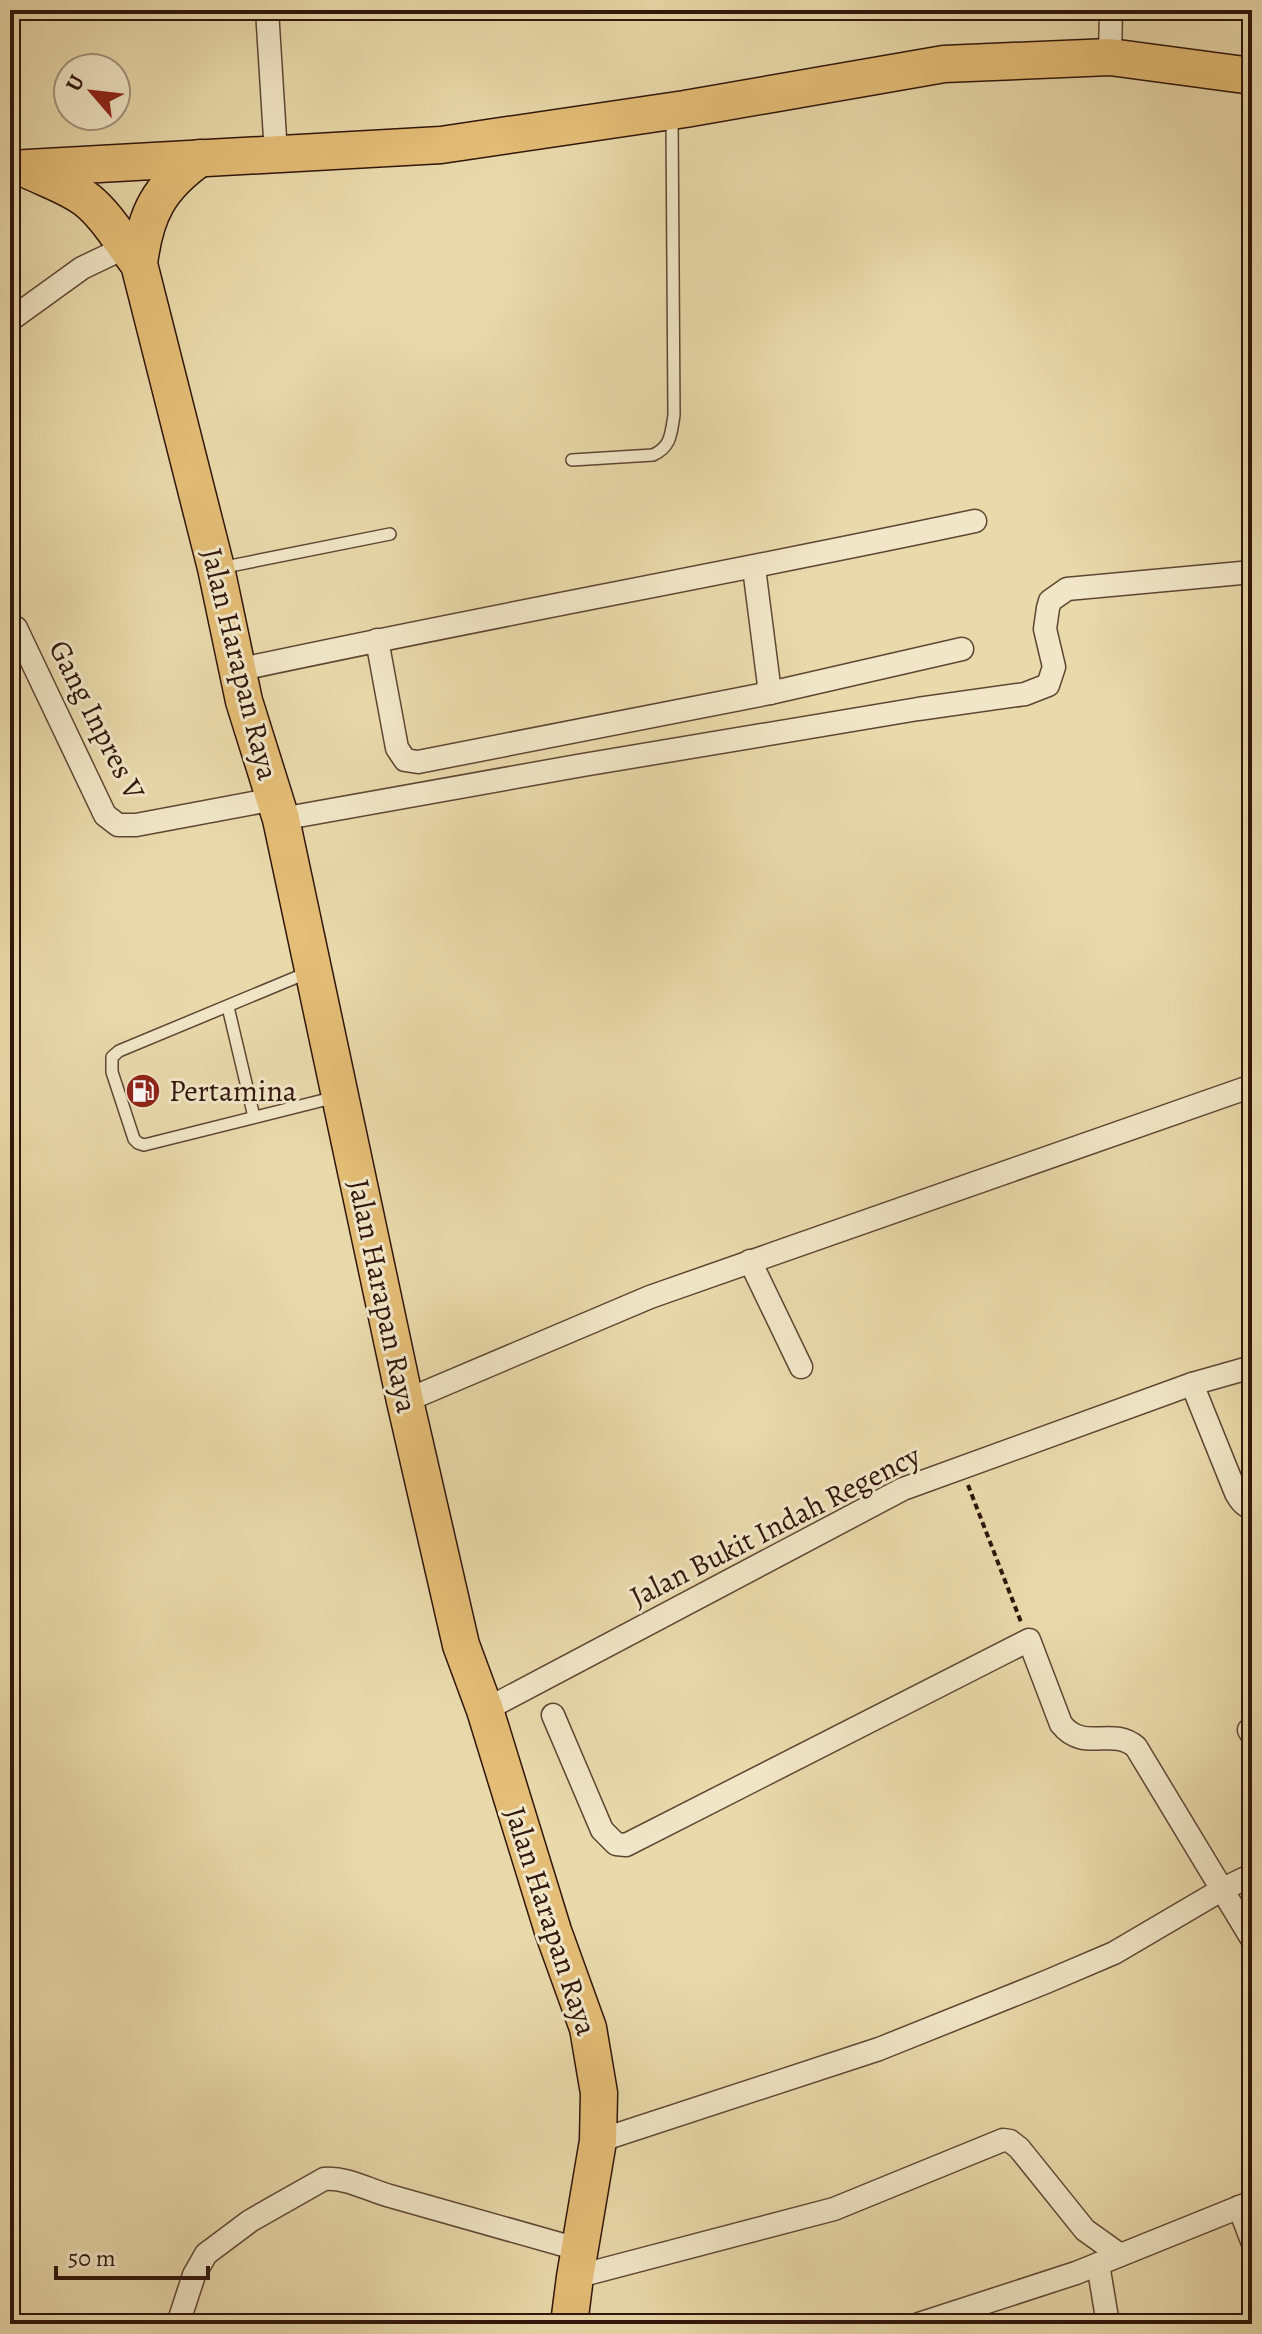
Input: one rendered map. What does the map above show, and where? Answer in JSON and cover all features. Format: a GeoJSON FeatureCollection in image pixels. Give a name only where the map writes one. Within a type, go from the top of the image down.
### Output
{"type":"FeatureCollection","features":[{"type":"Feature","properties":{"kind":"main road"},"geometry":{"type":"LineString","coordinates":[[18,169],[441,145],[672,111],[944,64],[1110,57],[1252,76]]}},
{"type":"Feature","properties":{"kind":"main road"},"geometry":{"type":"LineString","coordinates":[[18,169],[69,189],[87,200],[133,255],[159,197],[171,181],[200,158]]}},
{"type":"Feature","properties":{"kind":"main road","name":"Jalan Harapan Raya"},"geometry":{"type":"LineString","coordinates":[[133,255],[216,568],[244,701],[278,809],[405,1401],[461,1645],[485,1710],[553,1931],[588,2028],[599,2093],[598,2141],[569,2324]]}},
{"type":"Feature","properties":{"kind":"street"},"geometry":{"type":"LineString","coordinates":[[267,10],[276,154]]}},
{"type":"Feature","properties":{"kind":"street"},"geometry":{"type":"LineString","coordinates":[[1110,57],[1111,10]]}},
{"type":"Feature","properties":{"kind":"street"},"geometry":{"type":"LineString","coordinates":[[10,320],[82,268],[133,255]]}},
{"type":"Feature","properties":{"kind":"street"},"geometry":{"type":"LineString","coordinates":[[237,670],[975,521]]}},
{"type":"Feature","properties":{"kind":"street"},"geometry":{"type":"LineString","coordinates":[[754,568],[770,693]]}},
{"type":"Feature","properties":{"kind":"street","name":"Gang Inpres V"},"geometry":{"type":"LineString","coordinates":[[16,628],[105,815],[118,825],[136,825],[278,809],[598,762],[1025,694],[1048,685],[1054,667],[1045,629],[1050,601],[1067,589],[1252,572]]}},
{"type":"Feature","properties":{"kind":"street"},"geometry":{"type":"LineString","coordinates":[[377,640],[397,748],[405,760],[418,762],[770,693],[962,649]]}},
{"type":"Feature","properties":{"kind":"street"},"geometry":{"type":"LineString","coordinates":[[405,1401],[613,1311],[1252,1086]]}},
{"type":"Feature","properties":{"kind":"street"},"geometry":{"type":"LineString","coordinates":[[750,1261],[801,1367]]}},
{"type":"Feature","properties":{"kind":"street","name":"Jalan Bukit Indah Regency"},"geometry":{"type":"LineString","coordinates":[[485,1710],[903,1489],[1192,1384],[1252,1367]]}},
{"type":"Feature","properties":{"kind":"street"},"geometry":{"type":"LineString","coordinates":[[1192,1384],[1236,1493],[1247,1507],[1252,1508]]}},
{"type":"Feature","properties":{"kind":"street"},"geometry":{"type":"LineString","coordinates":[[553,1715],[602,1830],[616,1844],[626,1845],[1029,1640],[1061,1724],[1068,1732],[1092,1740],[1115,1737],[1128,1740],[1136,1747],[1252,1939]]}},
{"type":"Feature","properties":{"kind":"street"},"geometry":{"type":"LineString","coordinates":[[598,2141],[893,2044],[1114,1953],[1252,1875]]}},
{"type":"Feature","properties":{"kind":"street"},"geometry":{"type":"LineString","coordinates":[[178,2324],[194,2275],[206,2254],[250,2221],[324,2179],[337,2178],[578,2264],[834,2209],[1003,2140],[1019,2148],[1085,2230],[1120,2255]]}},
{"type":"Feature","properties":{"kind":"street"},"geometry":{"type":"LineString","coordinates":[[919,2324],[1098,2264],[1245,2205],[1252,2241]]}},
{"type":"Feature","properties":{"kind":"street"},"geometry":{"type":"LineString","coordinates":[[1098,2264],[1108,2324]]}},
{"type":"Feature","properties":{"kind":"lane"},"geometry":{"type":"LineString","coordinates":[[572,460],[653,455],[663,451],[670,442],[674,415],[672,111]]}},
{"type":"Feature","properties":{"kind":"lane"},"geometry":{"type":"LineString","coordinates":[[216,568],[390,534]]}},
{"type":"Feature","properties":{"kind":"lane"},"geometry":{"type":"LineString","coordinates":[[313,971],[119,1051],[112,1057],[112,1072],[134,1139],[144,1145],[340,1096]]}},
{"type":"Feature","properties":{"kind":"lane"},"geometry":{"type":"LineString","coordinates":[[228,1007],[254,1117]]}},
{"type":"Feature","properties":{"kind":"path"},"geometry":{"type":"LineString","coordinates":[[961,1468],[1029,1640]]}},
{"type":"Feature","properties":{"kind":"place","name":"Pertamina"},"geometry":{"type":"Point","coordinates":[143,1091]}}]}
